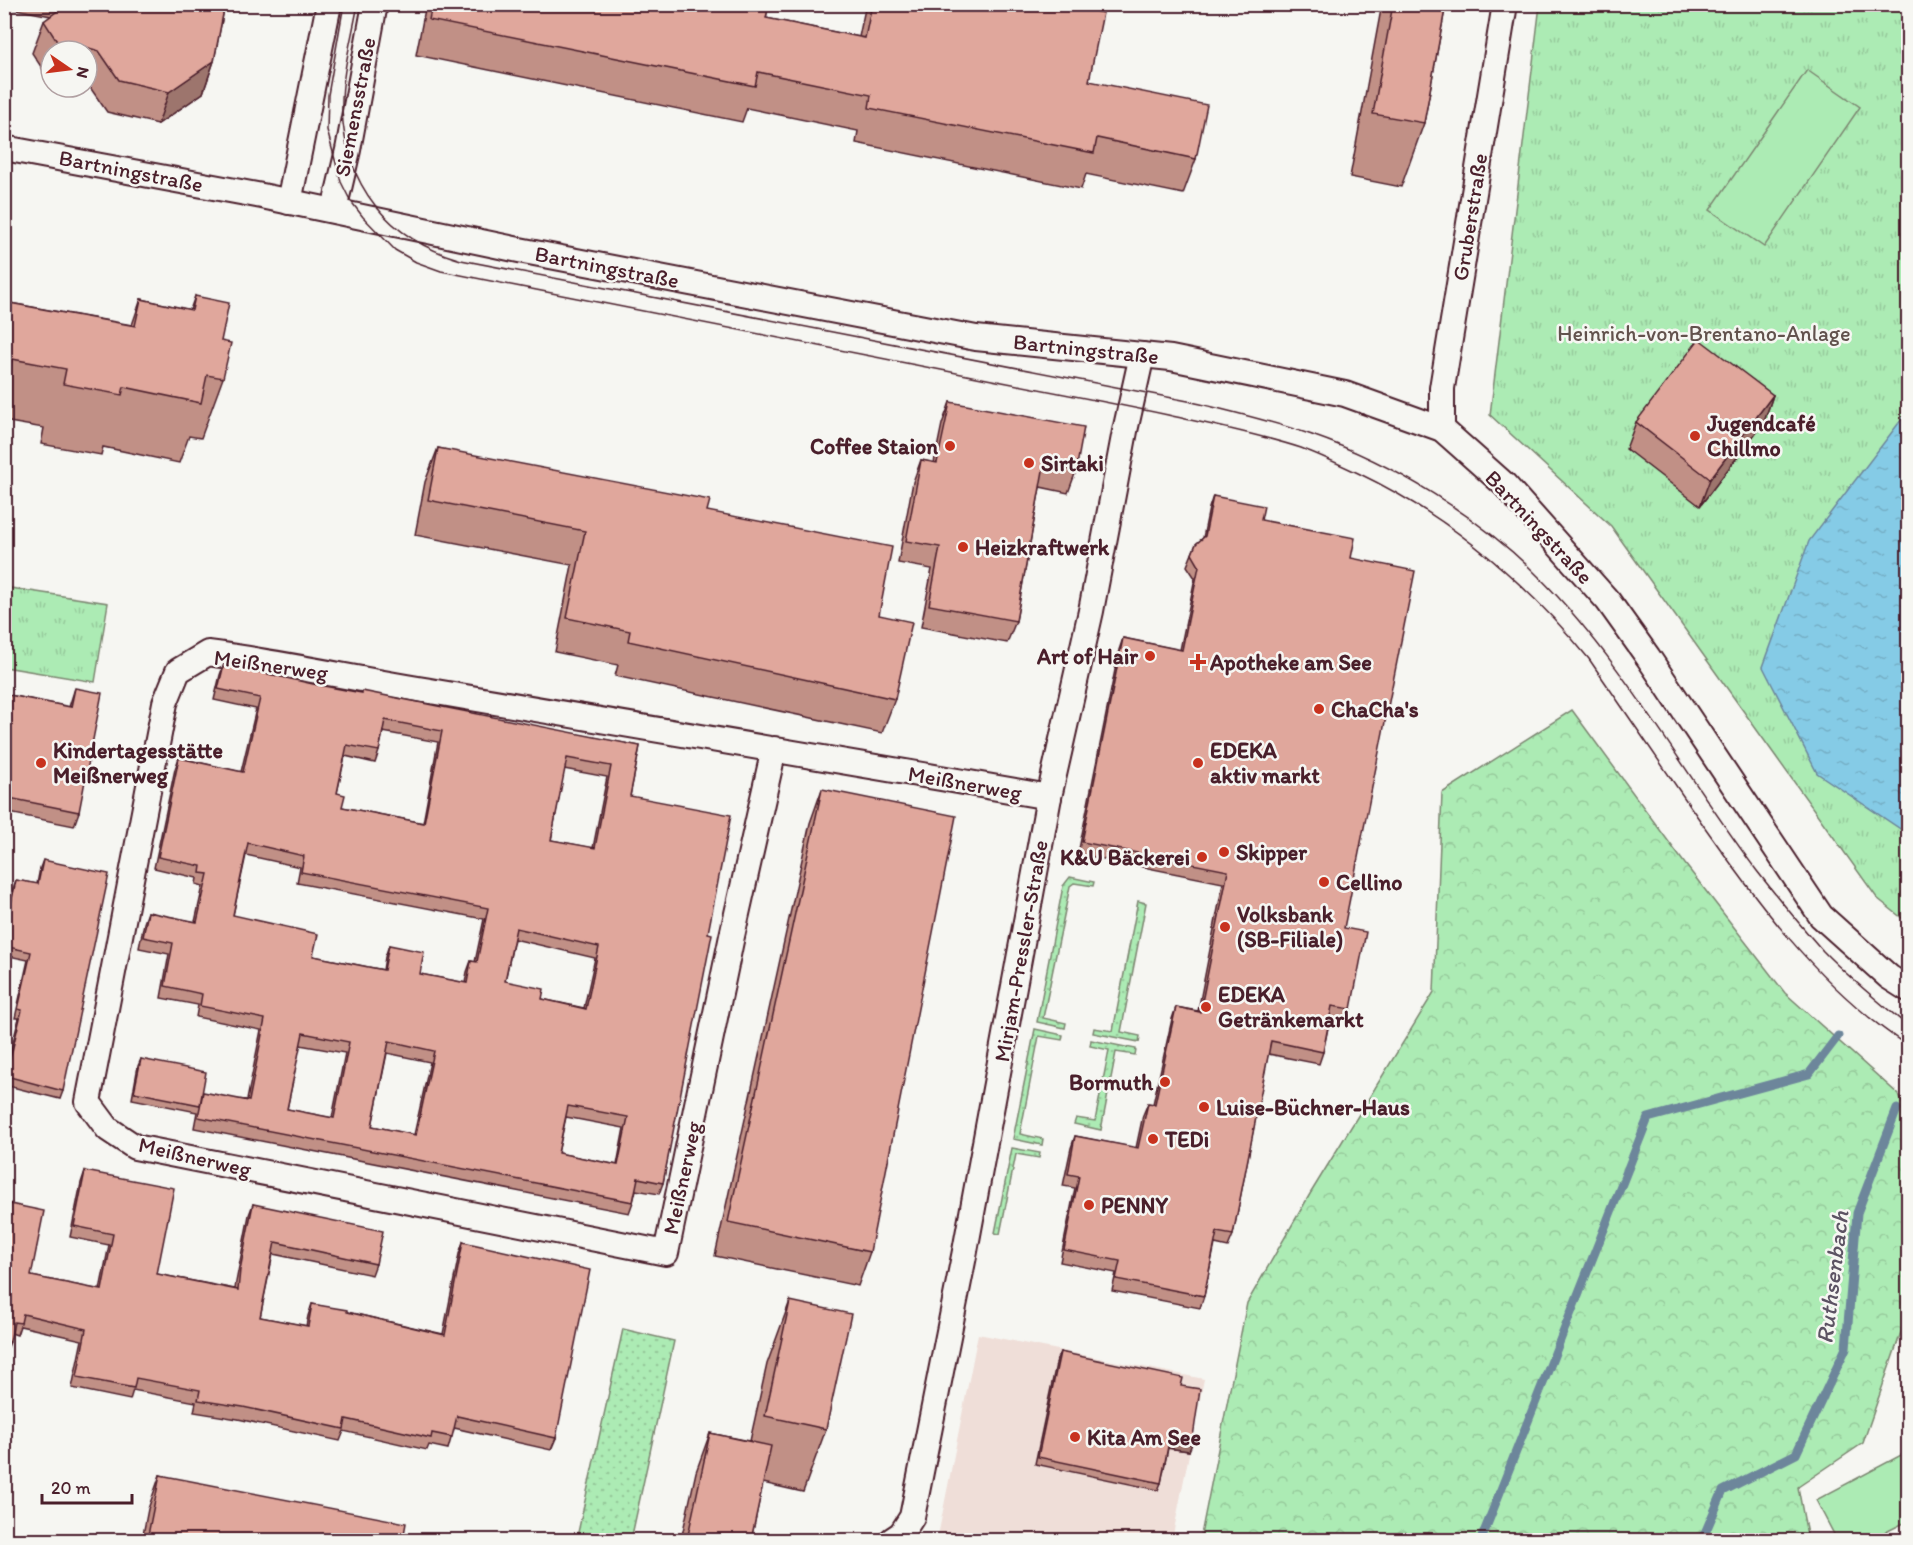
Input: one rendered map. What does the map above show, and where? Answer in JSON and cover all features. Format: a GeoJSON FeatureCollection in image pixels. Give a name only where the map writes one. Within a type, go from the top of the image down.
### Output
{"type":"FeatureCollection","features":[{"type":"Feature","properties":{"kind":"street","name":"Siemensstraße"},"geometry":{"type":"LineString","coordinates":[[289,201],[329,4]]}},
{"type":"Feature","properties":{"kind":"street","name":"Siemensstraße"},"geometry":{"type":"LineString","coordinates":[[334,210],[348,150],[375,4]]}},
{"type":"Feature","properties":{"kind":"street","name":"Gruberstraße"},"geometry":{"type":"LineString","coordinates":[[1442,429],[1443,388],[1505,4]]}},
{"type":"Feature","properties":{"kind":"street","name":"Bartningstraße"},"geometry":{"type":"LineString","coordinates":[[4,148],[289,201],[532,253],[976,338],[1171,358],[1345,394],[1442,429],[1505,485],[1608,601],[1821,916],[1889,977],[1908,989]]}},
{"type":"Feature","properties":{"kind":"street","name":"Mirjam-Pressler-Straße"},"geometry":{"type":"LineString","coordinates":[[892,1540],[901,1534],[912,1517],[965,1251],[1049,797],[1091,611],[1125,431],[1142,355]]}},
{"type":"Feature","properties":{"kind":"street","name":"Meißnerweg"},"geometry":{"type":"LineString","coordinates":[[774,749],[732,936],[666,1253],[135,1147],[108,1129],[88,1102],[165,703],[178,672],[208,652],[398,686],[774,749],[1049,797]]}},
{"type":"Feature","properties":{"kind":"shaded area","name":"Kita Am See"},"geometry":{"type":"Polygon","coordinates":[[[978,1334],[1204,1379],[1172,1540],[962,1540],[938,1536],[978,1334]]]}},
{"type":"Feature","properties":{"kind":"green space","name":"Heinrich-von-Brentano-Anlage"},"geometry":{"type":"Polygon","coordinates":[[[1540,5],[1908,5],[1908,923],[1877,898],[1611,526],[1490,415],[1540,5]]]}},
{"type":"Feature","properties":{"kind":"green space"},"geometry":{"type":"Polygon","coordinates":[[[1807,70],[1860,107],[1764,247],[1710,210],[1807,70]]]}},
{"type":"Feature","properties":{"kind":"green space"},"geometry":{"type":"Polygon","coordinates":[[[4,587],[108,603],[95,682],[5,667],[4,587]]]}},
{"type":"Feature","properties":{"kind":"green space"},"geometry":{"type":"Polygon","coordinates":[[[1572,710],[1685,864],[1785,993],[1899,1095],[1908,1118],[1908,1312],[1863,1443],[1798,1487],[1808,1540],[1200,1540],[1247,1303],[1310,1194],[1434,992],[1442,793],[1572,710]]]}},
{"type":"Feature","properties":{"kind":"green space"},"geometry":{"type":"Polygon","coordinates":[[[1070,877],[1094,882],[1093,886],[1074,883],[1070,886],[1043,1018],[1066,1023],[1065,1028],[1037,1022],[1063,886],[1070,877]]]}},
{"type":"Feature","properties":{"kind":"green space"},"geometry":{"type":"Polygon","coordinates":[[[1138,901],[1146,903],[1121,1032],[1140,1036],[1139,1042],[1093,1033],[1094,1028],[1113,1031],[1138,901]]]}},
{"type":"Feature","properties":{"kind":"green space"},"geometry":{"type":"Polygon","coordinates":[[[1035,1029],[1063,1035],[1062,1040],[1039,1036],[1020,1134],[1043,1139],[1042,1145],[1013,1139],[1035,1029]]]}},
{"type":"Feature","properties":{"kind":"green space"},"geometry":{"type":"Polygon","coordinates":[[[1091,1040],[1136,1049],[1135,1055],[1116,1052],[1101,1130],[1074,1124],[1076,1118],[1095,1121],[1109,1050],[1090,1046],[1091,1040]]]}},
{"type":"Feature","properties":{"kind":"green space"},"geometry":{"type":"Polygon","coordinates":[[[1012,1148],[1040,1153],[1039,1158],[1016,1154],[1000,1234],[995,1233],[1012,1148]]]}},
{"type":"Feature","properties":{"kind":"green space"},"geometry":{"type":"Polygon","coordinates":[[[623,1329],[674,1341],[631,1540],[592,1540],[577,1537],[623,1329]]]}},
{"type":"Feature","properties":{"kind":"green space"},"geometry":{"type":"Polygon","coordinates":[[[1903,1454],[1908,1466],[1908,1521],[1870,1540],[1837,1540],[1816,1500],[1903,1454]]]}},
{"type":"Feature","properties":{"kind":"water"},"geometry":{"type":"Polygon","coordinates":[[[1908,411],[1908,834],[1817,773],[1763,667],[1809,541],[1908,411]]]}},
{"type":"Feature","properties":{"kind":"building"},"geometry":{"type":"Polygon","coordinates":[[[67,4],[225,4],[214,61],[169,92],[119,80],[99,51],[99,39],[55,39],[44,21],[67,4]]]}},
{"type":"Feature","properties":{"kind":"building"},"geometry":{"type":"Polygon","coordinates":[[[432,4],[769,4],[766,18],[865,38],[872,4],[1063,4],[1103,13],[1089,81],[1207,105],[1196,159],[1097,138],[1094,153],[869,108],[871,95],[758,72],[755,86],[429,20],[432,4]]]}},
{"type":"Feature","properties":{"kind":"building"},"geometry":{"type":"Polygon","coordinates":[[[1393,4],[1446,4],[1424,123],[1373,114],[1393,4]]]}},
{"type":"Feature","properties":{"kind":"building"},"geometry":{"type":"Polygon","coordinates":[[[195,296],[229,303],[221,341],[231,343],[223,378],[207,375],[201,403],[124,387],[122,395],[63,384],[66,369],[12,359],[10,371],[4,370],[4,302],[135,326],[141,299],[192,310],[195,296]]]}},
{"type":"Feature","properties":{"kind":"building","name":"Jugendcafé Chillmo"},"geometry":{"type":"Polygon","coordinates":[[[1699,339],[1773,395],[1710,479],[1636,422],[1699,339]]]}},
{"type":"Feature","properties":{"kind":"building"},"geometry":{"type":"Polygon","coordinates":[[[950,402],[1084,427],[1076,471],[1044,465],[1016,621],[929,605],[940,547],[906,541],[921,460],[937,463],[950,402]]]}},
{"type":"Feature","properties":{"kind":"building"},"geometry":{"type":"Polygon","coordinates":[[[438,448],[710,500],[707,511],[892,547],[879,615],[912,622],[895,699],[628,641],[630,631],[567,618],[585,531],[428,500],[438,448]]]}},
{"type":"Feature","properties":{"kind":"building"},"geometry":{"type":"Polygon","coordinates":[[[1213,496],[1264,506],[1261,520],[1355,538],[1351,558],[1415,571],[1344,928],[1366,932],[1351,1009],[1332,1006],[1323,1052],[1271,1041],[1233,1235],[1217,1232],[1204,1296],[1116,1279],[1120,1261],[1064,1250],[1079,1176],[1068,1174],[1075,1136],[1138,1148],[1148,1103],[1155,1104],[1176,1007],[1200,1012],[1228,871],[1082,842],[1123,638],[1182,650],[1199,566],[1192,554],[1196,544],[1205,536],[1213,496]]]}},
{"type":"Feature","properties":{"kind":"building"},"geometry":{"type":"Polygon","coordinates":[[[224,664],[313,684],[362,693],[362,691],[640,746],[630,796],[731,815],[708,933],[712,934],[663,1183],[638,1178],[633,1202],[198,1117],[203,1092],[249,1101],[265,1019],[200,1006],[202,994],[165,986],[173,943],[143,937],[148,912],[197,922],[208,874],[200,873],[201,866],[158,857],[179,758],[243,772],[260,698],[218,689],[224,664]],[[385,720],[379,751],[347,745],[337,793],[345,795],[342,807],[424,823],[442,731],[385,720]],[[567,758],[551,840],[595,848],[611,766],[567,758]],[[248,843],[233,915],[318,934],[313,956],[384,970],[389,945],[424,952],[420,974],[467,983],[471,961],[477,962],[488,908],[301,872],[304,856],[248,843]],[[516,928],[505,981],[544,989],[542,999],[586,1009],[599,947],[516,928]],[[303,1033],[287,1109],[334,1118],[349,1042],[303,1033]],[[389,1041],[372,1126],[416,1135],[434,1051],[389,1041]],[[568,1106],[558,1153],[618,1165],[628,1117],[568,1106]]]}},
{"type":"Feature","properties":{"kind":"building"},"geometry":{"type":"Polygon","coordinates":[[[75,688],[102,693],[79,812],[4,797],[4,694],[71,707],[75,688]]]}},
{"type":"Feature","properties":{"kind":"building"},"geometry":{"type":"Polygon","coordinates":[[[822,789],[956,816],[870,1252],[728,1222],[822,789]]]}},
{"type":"Feature","properties":{"kind":"building"},"geometry":{"type":"Polygon","coordinates":[[[43,860],[109,874],[63,1091],[6,1076],[22,1010],[18,1009],[31,952],[4,946],[4,912],[9,913],[16,880],[38,884],[43,860]]]}},
{"type":"Feature","properties":{"kind":"building"},"geometry":{"type":"Polygon","coordinates":[[[141,1059],[206,1072],[200,1105],[134,1092],[141,1059]]]}},
{"type":"Feature","properties":{"kind":"building"},"geometry":{"type":"Polygon","coordinates":[[[85,1171],[174,1188],[157,1274],[238,1290],[253,1204],[383,1231],[376,1264],[275,1242],[260,1317],[308,1326],[312,1304],[347,1310],[347,1312],[445,1335],[463,1242],[590,1270],[556,1438],[457,1416],[452,1437],[432,1433],[431,1438],[346,1419],[344,1429],[243,1407],[198,1400],[200,1390],[136,1378],[134,1388],[77,1377],[86,1329],[23,1314],[21,1323],[14,1322],[10,1342],[7,1342],[4,1356],[4,1234],[10,1204],[44,1211],[31,1276],[102,1290],[113,1234],[74,1226],[85,1171]]]}},
{"type":"Feature","properties":{"kind":"building"},"geometry":{"type":"Polygon","coordinates":[[[790,1301],[851,1314],[826,1429],[765,1416],[790,1301]]]}},
{"type":"Feature","properties":{"kind":"building"},"geometry":{"type":"Polygon","coordinates":[[[1060,1352],[1183,1378],[1181,1386],[1200,1389],[1192,1444],[1169,1441],[1161,1483],[1038,1457],[1060,1352]]]}},
{"type":"Feature","properties":{"kind":"building"},"geometry":{"type":"Polygon","coordinates":[[[710,1433],[771,1446],[751,1540],[687,1540],[710,1433]]]}},
{"type":"Feature","properties":{"kind":"building"},"geometry":{"type":"Polygon","coordinates":[[[160,1475],[406,1523],[403,1540],[147,1540],[160,1475]]]}},
{"type":"Feature","properties":{"kind":"waterway"},"geometry":{"type":"LineString","coordinates":[[1481,1540],[1648,1118],[1809,1074],[1838,1036]]}},
{"type":"Feature","properties":{"kind":"waterway","name":"Ruthsenbach"},"geometry":{"type":"LineString","coordinates":[[1702,1540],[1723,1491],[1796,1454],[1846,1348],[1857,1213],[1897,1109]]}},
{"type":"Feature","properties":{"kind":"tram line"},"geometry":{"type":"LineString","coordinates":[[344,4],[328,95],[327,130],[341,182],[350,200],[363,217],[395,250],[416,262],[441,271],[1104,402],[1252,434],[1301,448],[1322,457],[1358,473],[1423,509],[1484,553],[1565,631],[1589,659],[1739,875],[1789,938],[1845,996],[1908,1046]]}},
{"type":"Feature","properties":{"kind":"tram line"},"geometry":{"type":"LineString","coordinates":[[358,4],[342,96],[345,137],[352,162],[375,206],[392,223],[435,251],[461,260],[1188,401],[1250,416],[1343,447],[1404,476],[1463,513],[1516,555],[1571,612],[1627,683],[1730,834],[1781,901],[1833,961],[1908,1026]]}},
{"type":"Feature","properties":{"kind":"place","name":"Jugendcafé Chillmo"},"geometry":{"type":"Point","coordinates":[1695,436]}},
{"type":"Feature","properties":{"kind":"place","name":"Coffee Staion"},"geometry":{"type":"Point","coordinates":[950,446]}},
{"type":"Feature","properties":{"kind":"place","name":"Sirtaki"},"geometry":{"type":"Point","coordinates":[1029,463]}},
{"type":"Feature","properties":{"kind":"place","name":"Heizkraftwerk"},"geometry":{"type":"Point","coordinates":[963,547]}},
{"type":"Feature","properties":{"kind":"place","name":"Art of Hair"},"geometry":{"type":"Point","coordinates":[1150,656]}},
{"type":"Feature","properties":{"kind":"place","name":"Apotheke am See"},"geometry":{"type":"Point","coordinates":[1198,662]}},
{"type":"Feature","properties":{"kind":"place","name":"ChaCha's"},"geometry":{"type":"Point","coordinates":[1319,709]}},
{"type":"Feature","properties":{"kind":"place","name":"Kindertagesstätte Meißnerweg"},"geometry":{"type":"Point","coordinates":[41,763]}},
{"type":"Feature","properties":{"kind":"place","name":"EDEKA aktiv markt"},"geometry":{"type":"Point","coordinates":[1198,763]}},
{"type":"Feature","properties":{"kind":"place","name":"Skipper"},"geometry":{"type":"Point","coordinates":[1224,852]}},
{"type":"Feature","properties":{"kind":"place","name":"K&U Bäckerei"},"geometry":{"type":"Point","coordinates":[1202,857]}},
{"type":"Feature","properties":{"kind":"place","name":"Cellino"},"geometry":{"type":"Point","coordinates":[1324,882]}},
{"type":"Feature","properties":{"kind":"place","name":"Volksbank (SB-Filiale)"},"geometry":{"type":"Point","coordinates":[1225,927]}},
{"type":"Feature","properties":{"kind":"place","name":"EDEKA Getränkemarkt"},"geometry":{"type":"Point","coordinates":[1206,1007]}},
{"type":"Feature","properties":{"kind":"place","name":"Bormuth"},"geometry":{"type":"Point","coordinates":[1165,1082]}},
{"type":"Feature","properties":{"kind":"place","name":"Luise-Büchner-Haus"},"geometry":{"type":"Point","coordinates":[1204,1107]}},
{"type":"Feature","properties":{"kind":"place","name":"TEDi"},"geometry":{"type":"Point","coordinates":[1153,1139]}},
{"type":"Feature","properties":{"kind":"place","name":"PENNY"},"geometry":{"type":"Point","coordinates":[1089,1205]}},
{"type":"Feature","properties":{"kind":"place","name":"Kita Am See"},"geometry":{"type":"Point","coordinates":[1075,1437]}}]}
